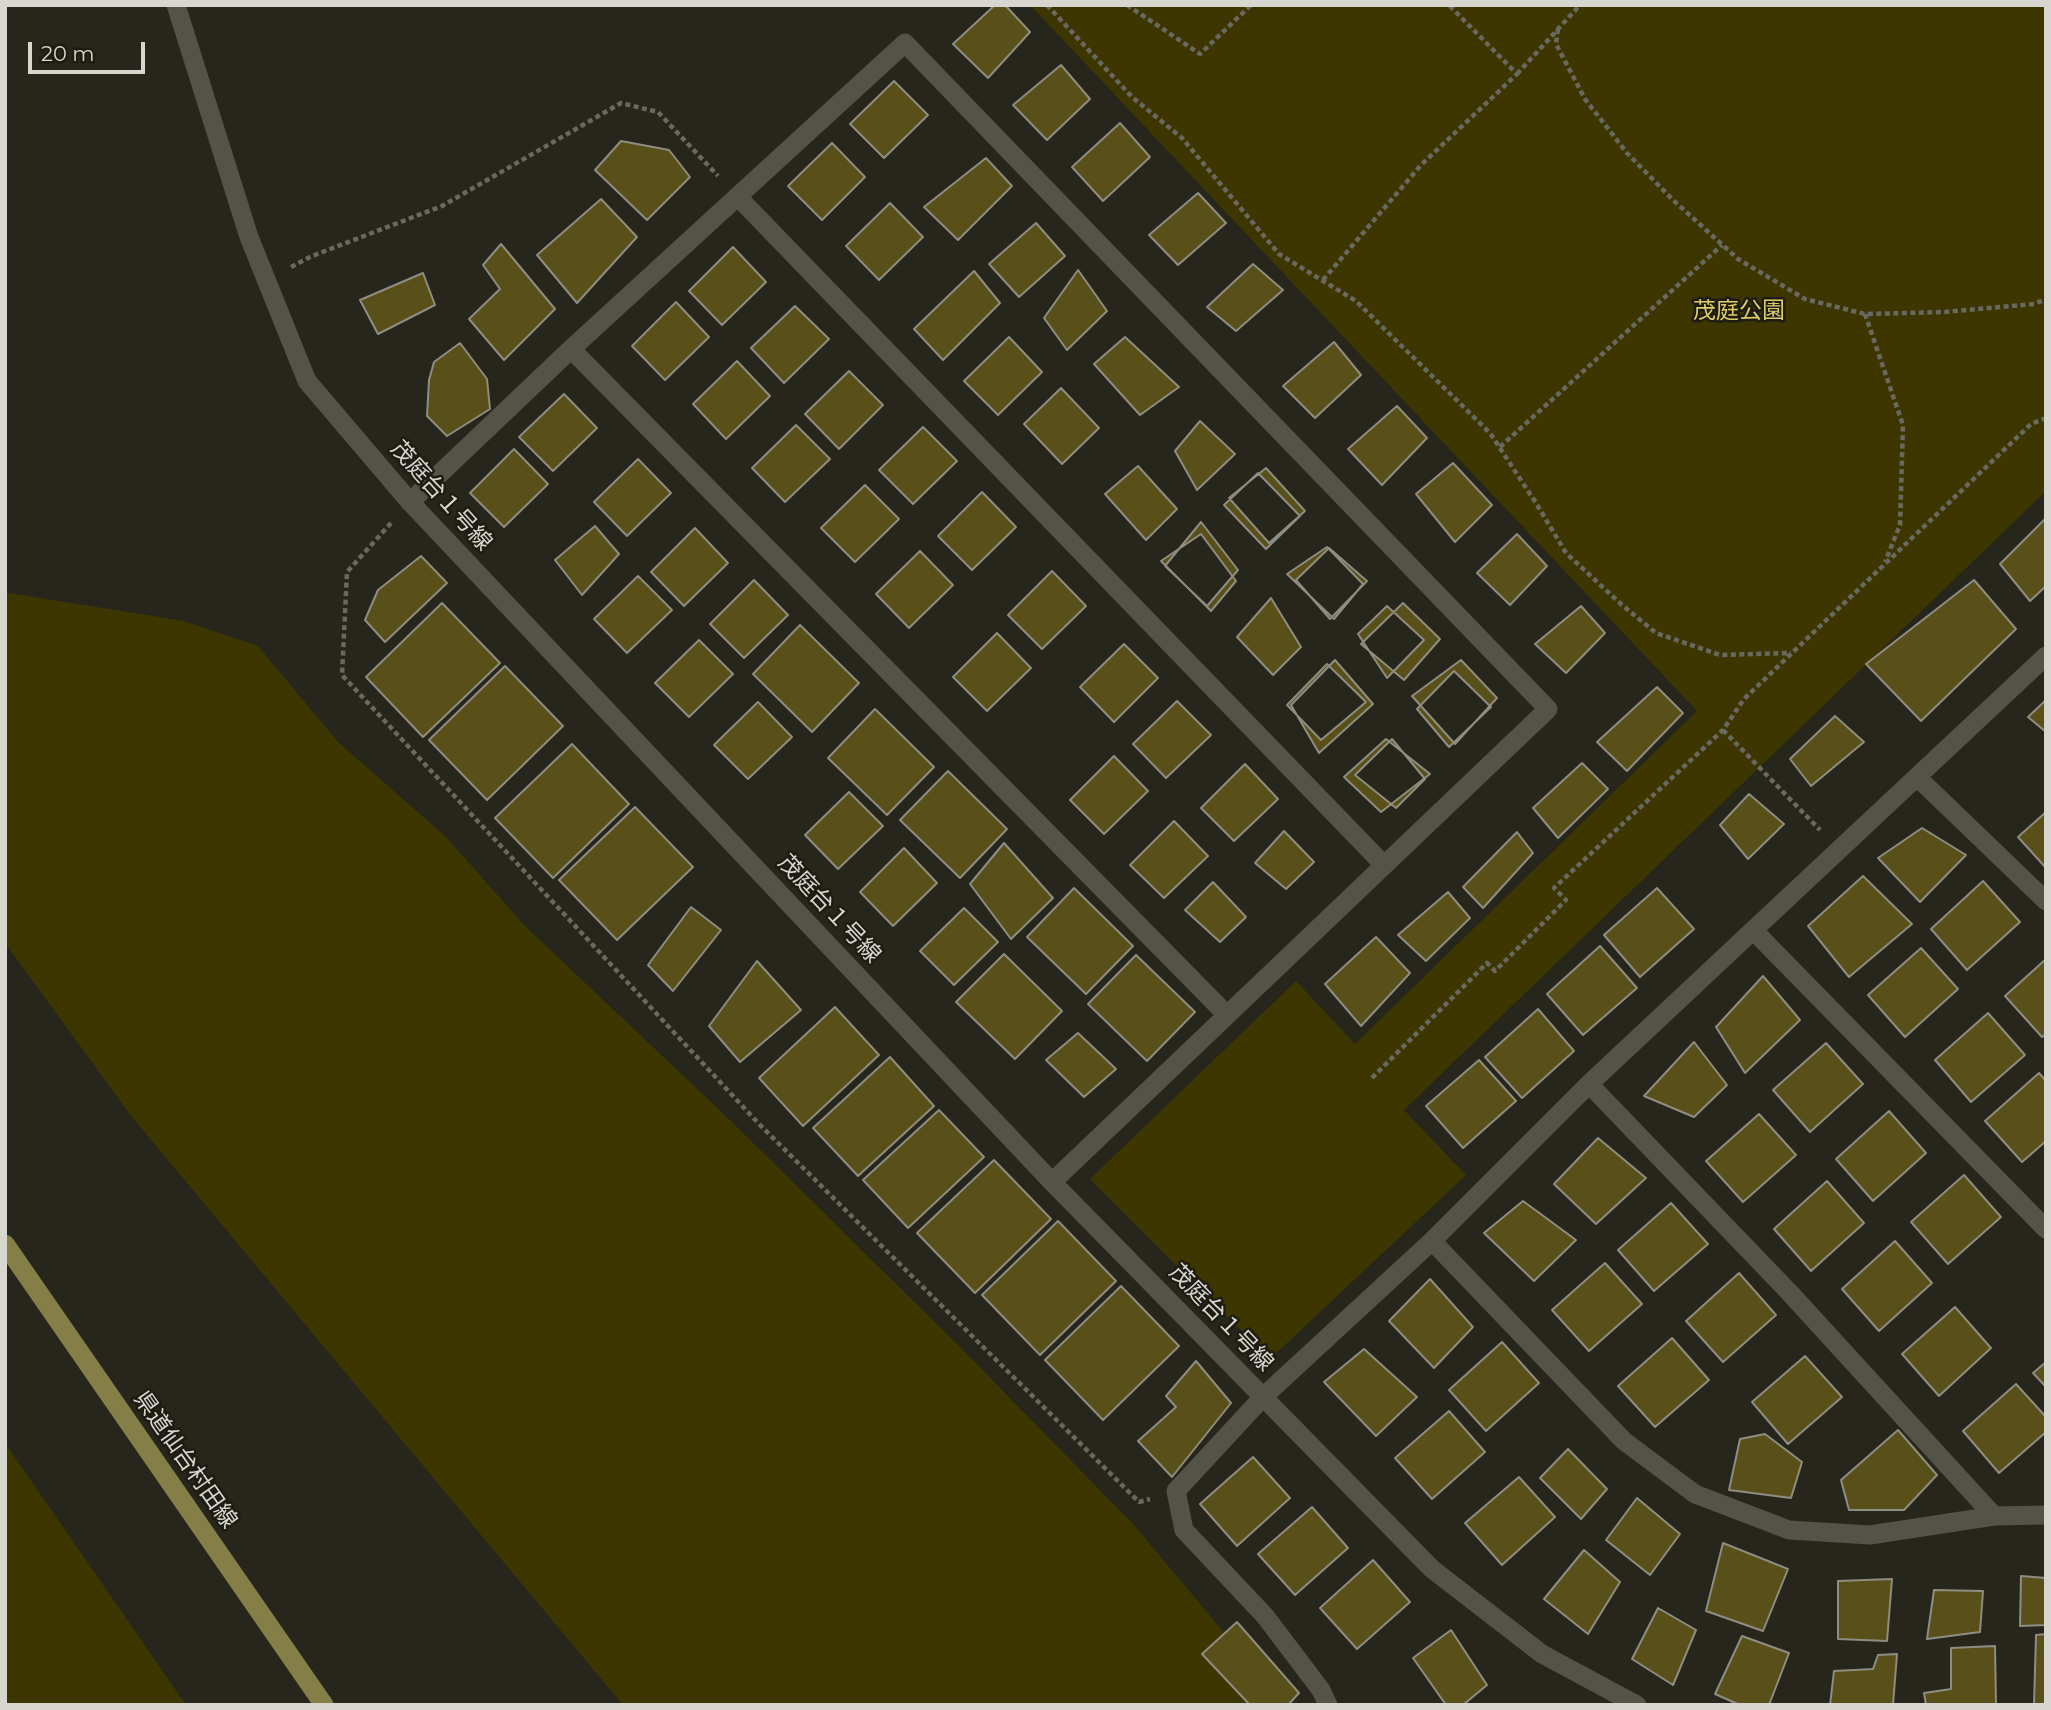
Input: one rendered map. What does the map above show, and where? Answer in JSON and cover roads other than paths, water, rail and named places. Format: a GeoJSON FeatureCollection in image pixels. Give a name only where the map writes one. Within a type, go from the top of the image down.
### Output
{"type":"FeatureCollection","features":[{"type":"Feature","properties":{"kind":"main road","name":"県道仙台村田線"},"geometry":{"type":"LineString","coordinates":[[5,1244],[324,1705]]}},
{"type":"Feature","properties":{"kind":"street","name":"茂庭台１号線"},"geometry":{"type":"LineString","coordinates":[[176,5],[249,237],[307,381],[410,502],[1052,1182],[1432,1569],[1542,1654],[1637,1705]]}},
{"type":"Feature","properties":{"kind":"street"},"geometry":{"type":"LineString","coordinates":[[410,502],[571,349],[905,43],[1548,709],[1052,1182]]}},
{"type":"Feature","properties":{"kind":"street"},"geometry":{"type":"LineString","coordinates":[[738,197],[1383,864]]}},
{"type":"Feature","properties":{"kind":"street"},"geometry":{"type":"LineString","coordinates":[[571,349],[1226,1014]]}},
{"type":"Feature","properties":{"kind":"street"},"geometry":{"type":"LineString","coordinates":[[1328,1705],[1321,1690],[1265,1616],[1184,1530],[1176,1491],[1263,1397],[1432,1241],[1589,1084],[2046,656]]}},
{"type":"Feature","properties":{"kind":"street"},"geometry":{"type":"LineString","coordinates":[[1917,777],[2046,901]]}},
{"type":"Feature","properties":{"kind":"street"},"geometry":{"type":"LineString","coordinates":[[1753,930],[2046,1229]]}},
{"type":"Feature","properties":{"kind":"street"},"geometry":{"type":"LineString","coordinates":[[1589,1084],[1789,1292],[1994,1516]]}},
{"type":"Feature","properties":{"kind":"street"},"geometry":{"type":"LineString","coordinates":[[1432,1241],[1625,1441],[1695,1494],[1789,1530],[1870,1535],[1994,1516],[2046,1515]]}},
{"type":"Feature","properties":{"kind":"park label","name":"茂庭公園"},"geometry":{"type":"Point","coordinates":[1739,311]}}]}
